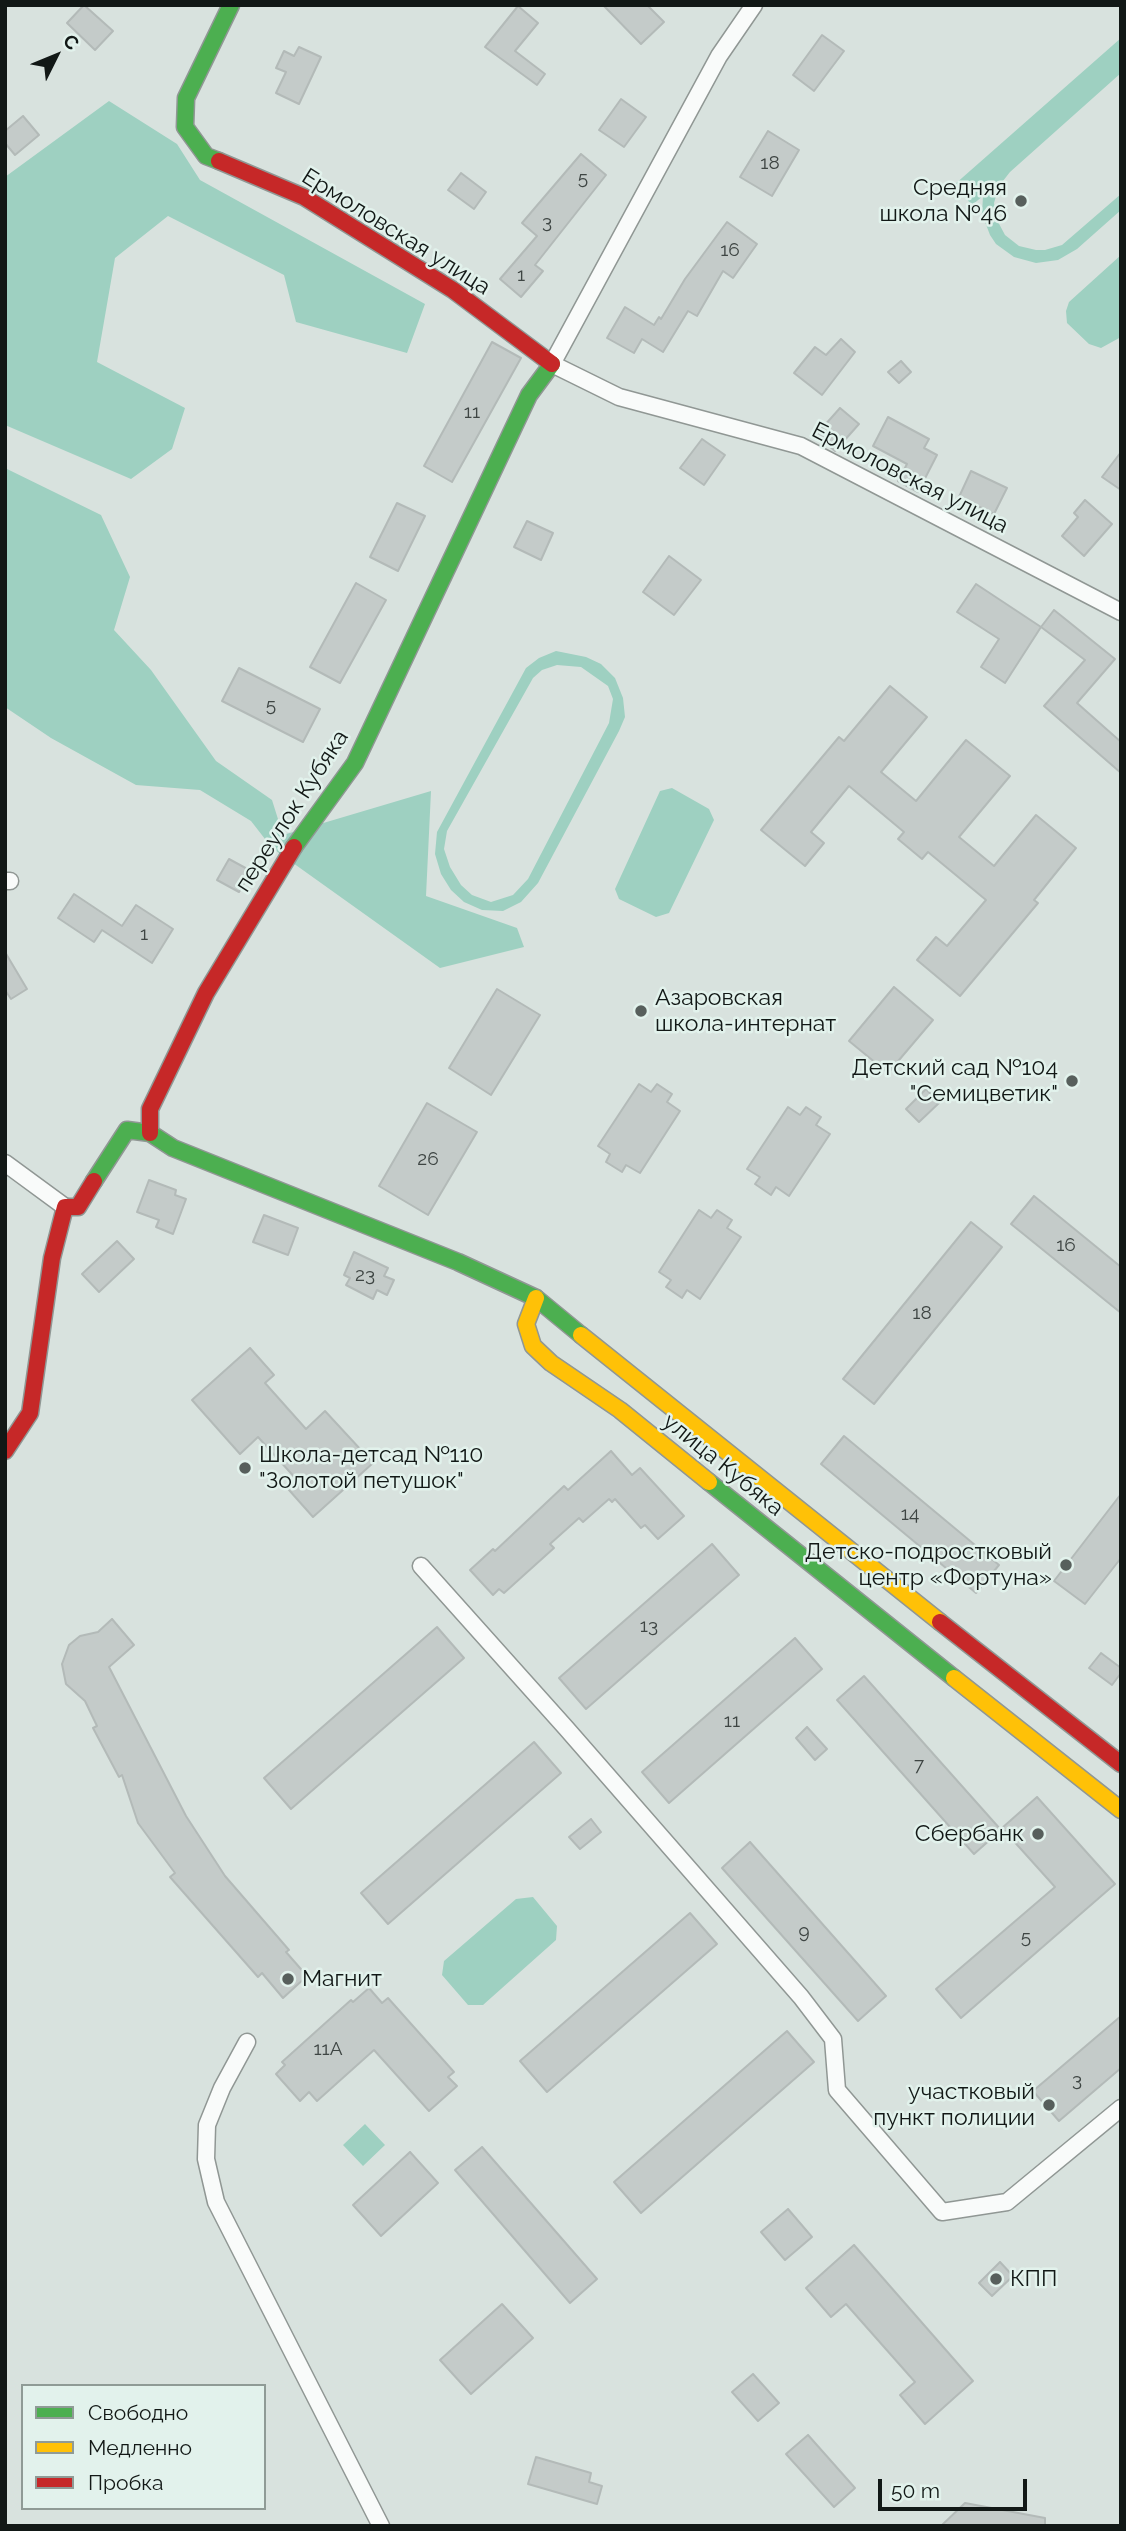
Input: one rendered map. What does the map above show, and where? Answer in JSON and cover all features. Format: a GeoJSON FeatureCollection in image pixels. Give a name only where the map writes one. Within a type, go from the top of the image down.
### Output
{"type":"FeatureCollection","features":[{"type":"Feature","properties":{"kind":"street","name":"Ермоловская улица"},"geometry":{"type":"LineString","coordinates":[[231,5],[186,98],[185,127],[206,156],[304,197],[453,290],[552,364],[619,397],[801,446],[1121,612]]}},
{"type":"Feature","properties":{"kind":"street"},"geometry":{"type":"LineString","coordinates":[[552,364],[719,56],[754,5]]}},
{"type":"Feature","properties":{"kind":"street","name":"переулок Кубяка"},"geometry":{"type":"LineString","coordinates":[[149,1133],[150,1109],[206,993],[284,860],[355,763],[523,407],[552,364]]}},
{"type":"Feature","properties":{"kind":"street"},"geometry":{"type":"LineString","coordinates":[[5,1163],[65,1207],[78,1207],[127,1130],[149,1133]]}},
{"type":"Feature","properties":{"kind":"street","name":"улица Кубяка"},"geometry":{"type":"LineString","coordinates":[[149,1133],[173,1148],[458,1262],[536,1298],[818,1526],[1121,1764]]}},
{"type":"Feature","properties":{"kind":"street"},"geometry":{"type":"LineString","coordinates":[[5,1451],[30,1413],[52,1258],[65,1207]]}},
{"type":"Feature","properties":{"kind":"street","name":"улица Кубяка"},"geometry":{"type":"LineString","coordinates":[[536,1298],[526,1324],[533,1346],[551,1363],[620,1410],[795,1553],[1121,1810]]}},
{"type":"Feature","properties":{"kind":"street"},"geometry":{"type":"LineString","coordinates":[[421,1566],[801,1997],[833,2039],[837,2090],[942,2212],[1007,2202],[1121,2108]]}},
{"type":"Feature","properties":{"kind":"street"},"geometry":{"type":"LineString","coordinates":[[247,2042],[222,2088],[207,2125],[206,2159],[216,2202],[381,2526]]}},
{"type":"Feature","properties":{"kind":"green space"},"geometry":{"type":"Polygon","coordinates":[[[1121,38],[1121,73],[1010,172],[999,186],[994,203],[997,220],[1005,235],[1019,246],[1036,250],[1062,245],[1121,194],[1121,210],[1077,249],[1058,260],[1036,263],[1014,257],[996,244],[990,235],[982,214],[983,196],[972,205],[954,185],[1121,38]]]}},
{"type":"Feature","properties":{"kind":"green space"},"geometry":{"type":"Polygon","coordinates":[[[109,101],[177,144],[200,180],[425,304],[407,353],[296,322],[284,275],[168,216],[115,258],[97,362],[185,408],[172,449],[131,479],[5,425],[5,177],[109,101]]]}},
{"type":"Feature","properties":{"kind":"green space"},"geometry":{"type":"Polygon","coordinates":[[[1121,255],[1121,337],[1101,348],[1089,344],[1067,323],[1066,311],[1069,302],[1121,255]]]}},
{"type":"Feature","properties":{"kind":"green space"},"geometry":{"type":"Polygon","coordinates":[[[5,468],[101,515],[130,577],[114,630],[151,670],[216,761],[272,800],[283,835],[431,791],[426,896],[517,928],[524,947],[440,968],[272,848],[251,821],[200,790],[136,785],[51,738],[5,707],[5,468]]]}},
{"type":"Feature","properties":{"kind":"green space"},"geometry":{"type":"Polygon","coordinates":[[[556,651],[586,657],[601,664],[615,678],[623,698],[625,717],[538,883],[521,902],[503,911],[482,910],[464,902],[451,890],[441,874],[435,854],[437,832],[526,668],[539,658],[556,651]],[[557,665],[542,670],[533,678],[447,831],[444,849],[450,867],[461,885],[472,895],[491,902],[513,895],[528,879],[609,723],[613,699],[608,686],[581,667],[557,665]]]}},
{"type":"Feature","properties":{"kind":"green space"},"geometry":{"type":"Polygon","coordinates":[[[672,788],[709,809],[714,820],[669,913],[656,917],[619,899],[615,889],[660,791],[672,788]]]}},
{"type":"Feature","properties":{"kind":"green space"},"geometry":{"type":"Polygon","coordinates":[[[533,1897],[557,1926],[556,1940],[483,2005],[468,2005],[442,1975],[444,1961],[516,1899],[533,1897]]]}},
{"type":"Feature","properties":{"kind":"green space"},"geometry":{"type":"Polygon","coordinates":[[[365,2124],[385,2145],[363,2166],[343,2145],[365,2124]]]}},
{"type":"Feature","properties":{"kind":"building"},"geometry":{"type":"Polygon","coordinates":[[[84,5],[113,31],[95,50],[67,23],[84,5]]]}},
{"type":"Feature","properties":{"kind":"building"},"geometry":{"type":"Polygon","coordinates":[[[603,5],[647,5],[664,22],[641,44],[603,5]]]}},
{"type":"Feature","properties":{"kind":"building"},"geometry":{"type":"Polygon","coordinates":[[[518,6],[538,23],[515,51],[545,74],[537,85],[485,47],[518,6]]]}},
{"type":"Feature","properties":{"kind":"building"},"geometry":{"type":"Polygon","coordinates":[[[822,35],[844,51],[814,91],[793,75],[822,35]]]}},
{"type":"Feature","properties":{"kind":"building"},"geometry":{"type":"Polygon","coordinates":[[[299,47],[321,57],[299,104],[276,93],[286,72],[276,68],[284,51],[294,56],[299,47]]]}},
{"type":"Feature","properties":{"kind":"building"},"geometry":{"type":"Polygon","coordinates":[[[621,99],[646,117],[624,147],[599,130],[621,99]]]}},
{"type":"Feature","properties":{"kind":"building"},"geometry":{"type":"Polygon","coordinates":[[[23,116],[39,135],[15,155],[5,143],[5,131],[23,116]]]}},
{"type":"Feature","properties":{"kind":"building"},"geometry":{"type":"Polygon","coordinates":[[[768,131],[799,150],[772,196],[740,177],[768,131]]]}},
{"type":"Feature","properties":{"kind":"building"},"geometry":{"type":"Polygon","coordinates":[[[581,154],[606,175],[535,265],[543,271],[521,297],[500,279],[537,236],[522,223],[581,154]]]}},
{"type":"Feature","properties":{"kind":"building"},"geometry":{"type":"Polygon","coordinates":[[[461,173],[486,192],[474,209],[448,190],[461,173]]]}},
{"type":"Feature","properties":{"kind":"building"},"geometry":{"type":"Polygon","coordinates":[[[727,222],[757,244],[733,278],[723,271],[697,316],[688,311],[663,352],[642,339],[634,353],[607,338],[625,307],[654,325],[659,317],[661,319],[685,279],[727,222]]]}},
{"type":"Feature","properties":{"kind":"building"},"geometry":{"type":"Polygon","coordinates":[[[841,339],[855,352],[822,395],[794,373],[815,347],[826,355],[841,339]]]}},
{"type":"Feature","properties":{"kind":"building"},"geometry":{"type":"Polygon","coordinates":[[[492,342],[521,358],[452,482],[424,466],[492,342]]]}},
{"type":"Feature","properties":{"kind":"building"},"geometry":{"type":"Polygon","coordinates":[[[901,361],[911,372],[899,383],[888,372],[901,361]]]}},
{"type":"Feature","properties":{"kind":"building"},"geometry":{"type":"Polygon","coordinates":[[[840,408],[859,424],[835,451],[816,435],[840,408]]]}},
{"type":"Feature","properties":{"kind":"building"},"geometry":{"type":"Polygon","coordinates":[[[888,417],[929,439],[924,448],[937,455],[918,492],[898,481],[907,464],[873,446],[888,417]]]}},
{"type":"Feature","properties":{"kind":"building"},"geometry":{"type":"Polygon","coordinates":[[[702,439],[725,455],[704,485],[680,468],[702,439]]]}},
{"type":"Feature","properties":{"kind":"building"},"geometry":{"type":"Polygon","coordinates":[[[1121,452],[1121,490],[1102,477],[1121,452]]]}},
{"type":"Feature","properties":{"kind":"building"},"geometry":{"type":"Polygon","coordinates":[[[971,471],[1007,488],[994,514],[959,497],[971,471]]]}},
{"type":"Feature","properties":{"kind":"building"},"geometry":{"type":"Polygon","coordinates":[[[1085,500],[1112,524],[1084,556],[1062,536],[1078,517],[1074,513],[1085,500]]]}},
{"type":"Feature","properties":{"kind":"building"},"geometry":{"type":"Polygon","coordinates":[[[397,503],[425,516],[398,571],[370,557],[397,503]]]}},
{"type":"Feature","properties":{"kind":"building"},"geometry":{"type":"Polygon","coordinates":[[[527,521],[553,533],[541,560],[514,547],[527,521]]]}},
{"type":"Feature","properties":{"kind":"building"},"geometry":{"type":"Polygon","coordinates":[[[669,556],[701,580],[674,615],[643,592],[669,556]]]}},
{"type":"Feature","properties":{"kind":"building"},"geometry":{"type":"Polygon","coordinates":[[[356,583],[386,600],[340,683],[310,667],[356,583]]]}},
{"type":"Feature","properties":{"kind":"building"},"geometry":{"type":"Polygon","coordinates":[[[976,584],[1041,627],[1005,683],[981,667],[999,639],[957,612],[976,584]]]}},
{"type":"Feature","properties":{"kind":"building"},"geometry":{"type":"Polygon","coordinates":[[[1054,610],[1115,659],[1077,703],[1121,742],[1121,773],[1044,706],[1085,660],[1041,627],[1054,610]]]}},
{"type":"Feature","properties":{"kind":"building"},"geometry":{"type":"Polygon","coordinates":[[[239,668],[320,709],[303,742],[222,701],[239,668]]]}},
{"type":"Feature","properties":{"kind":"building"},"geometry":{"type":"Polygon","coordinates":[[[890,686],[927,717],[881,772],[916,801],[966,740],[1010,776],[959,837],[994,866],[1036,815],[1076,848],[1034,900],[1038,903],[960,996],[917,960],[936,937],[947,946],[986,900],[928,852],[922,859],[898,839],[904,832],[849,786],[811,832],[824,843],[805,866],[761,830],[839,737],[844,741],[890,686]]]}},
{"type":"Feature","properties":{"kind":"building"},"geometry":{"type":"Polygon","coordinates":[[[229,859],[251,871],[239,892],[217,880],[229,859]]]}},
{"type":"Feature","properties":{"kind":"building"},"geometry":{"type":"Polygon","coordinates":[[[74,894],[122,926],[136,905],[173,929],[152,963],[102,930],[94,942],[58,918],[74,894]]]}},
{"type":"Feature","properties":{"kind":"building"},"geometry":{"type":"Polygon","coordinates":[[[5,952],[27,989],[11,999],[5,990],[5,952]]]}},
{"type":"Feature","properties":{"kind":"building"},"geometry":{"type":"Polygon","coordinates":[[[894,987],[933,1020],[888,1073],[849,1041],[894,987]]]}},
{"type":"Feature","properties":{"kind":"building"},"geometry":{"type":"Polygon","coordinates":[[[497,989],[540,1015],[491,1095],[449,1068],[497,989]]]}},
{"type":"Feature","properties":{"kind":"building"},"geometry":{"type":"Polygon","coordinates":[[[639,1084],[651,1092],[657,1084],[672,1094],[667,1102],[680,1111],[640,1173],[626,1165],[622,1172],[606,1162],[610,1154],[598,1146],[639,1084]]]}},
{"type":"Feature","properties":{"kind":"building"},"geometry":{"type":"Polygon","coordinates":[[[926,1089],[939,1103],[919,1122],[906,1109],[926,1089]]]}},
{"type":"Feature","properties":{"kind":"building"},"geometry":{"type":"Polygon","coordinates":[[[427,1103],[477,1132],[428,1215],[379,1186],[427,1103]]]}},
{"type":"Feature","properties":{"kind":"building"},"geometry":{"type":"Polygon","coordinates":[[[788,1107],[800,1115],[806,1107],[821,1117],[816,1125],[830,1134],[789,1196],[776,1187],[771,1195],[755,1184],[760,1177],[747,1169],[788,1107]]]}},
{"type":"Feature","properties":{"kind":"building"},"geometry":{"type":"Polygon","coordinates":[[[149,1180],[176,1190],[175,1195],[186,1199],[173,1234],[156,1227],[159,1220],[137,1212],[149,1180]]]}},
{"type":"Feature","properties":{"kind":"building"},"geometry":{"type":"Polygon","coordinates":[[[1034,1196],[1121,1267],[1121,1313],[1011,1224],[1034,1196]]]}},
{"type":"Feature","properties":{"kind":"building"},"geometry":{"type":"Polygon","coordinates":[[[699,1210],[711,1218],[717,1210],[732,1220],[727,1228],[741,1237],[700,1299],[687,1290],[682,1298],[666,1287],[671,1280],[659,1272],[699,1210]]]}},
{"type":"Feature","properties":{"kind":"building"},"geometry":{"type":"Polygon","coordinates":[[[264,1215],[298,1228],[288,1255],[253,1242],[264,1215]]]}},
{"type":"Feature","properties":{"kind":"building"},"geometry":{"type":"Polygon","coordinates":[[[971,1222],[1002,1247],[874,1404],[843,1379],[971,1222]]]}},
{"type":"Feature","properties":{"kind":"building"},"geometry":{"type":"Polygon","coordinates":[[[117,1241],[134,1259],[99,1292],[82,1274],[117,1241]]]}},
{"type":"Feature","properties":{"kind":"building"},"geometry":{"type":"Polygon","coordinates":[[[354,1252],[388,1268],[384,1276],[394,1280],[387,1295],[377,1290],[373,1299],[346,1285],[350,1278],[344,1275],[354,1252]]]}},
{"type":"Feature","properties":{"kind":"building"},"geometry":{"type":"Polygon","coordinates":[[[250,1348],[274,1375],[265,1383],[306,1429],[325,1411],[373,1463],[313,1517],[289,1490],[298,1481],[258,1437],[240,1454],[192,1400],[250,1348]]]}},
{"type":"Feature","properties":{"kind":"building"},"geometry":{"type":"Polygon","coordinates":[[[844,1436],[999,1565],[976,1593],[821,1464],[844,1436]]]}},
{"type":"Feature","properties":{"kind":"building"},"geometry":{"type":"Polygon","coordinates":[[[611,1451],[632,1475],[640,1468],[684,1516],[658,1539],[645,1525],[641,1528],[615,1499],[612,1502],[609,1499],[583,1522],[579,1518],[550,1544],[554,1548],[504,1593],[499,1589],[493,1595],[470,1570],[493,1549],[495,1551],[564,1486],[568,1490],[611,1451]]]}},
{"type":"Feature","properties":{"kind":"building"},"geometry":{"type":"Polygon","coordinates":[[[1121,1494],[1121,1558],[1085,1604],[1054,1581],[1121,1494]]]}},
{"type":"Feature","properties":{"kind":"building"},"geometry":{"type":"Polygon","coordinates":[[[712,1544],[739,1575],[586,1709],[559,1678],[712,1544]]]}},
{"type":"Feature","properties":{"kind":"building"},"geometry":{"type":"Polygon","coordinates":[[[112,1619],[134,1645],[109,1667],[186,1816],[225,1876],[289,1950],[286,1952],[307,1976],[283,1998],[262,1973],[258,1977],[170,1877],[175,1873],[138,1823],[122,1775],[119,1777],[93,1728],[97,1726],[85,1701],[66,1684],[62,1664],[69,1645],[80,1636],[98,1632],[112,1619]]]}},
{"type":"Feature","properties":{"kind":"building"},"geometry":{"type":"Polygon","coordinates":[[[437,1627],[464,1658],[291,1809],[264,1778],[437,1627]]]}},
{"type":"Feature","properties":{"kind":"building"},"geometry":{"type":"Polygon","coordinates":[[[795,1638],[822,1669],[669,1803],[642,1772],[795,1638]]]}},
{"type":"Feature","properties":{"kind":"building"},"geometry":{"type":"Polygon","coordinates":[[[1101,1653],[1121,1668],[1121,1673],[1112,1685],[1089,1668],[1101,1653]]]}},
{"type":"Feature","properties":{"kind":"building"},"geometry":{"type":"Polygon","coordinates":[[[864,1676],[1001,1830],[974,1854],[837,1700],[864,1676]]]}},
{"type":"Feature","properties":{"kind":"building"},"geometry":{"type":"Polygon","coordinates":[[[807,1727],[827,1749],[815,1760],[796,1738],[807,1727]]]}},
{"type":"Feature","properties":{"kind":"building"},"geometry":{"type":"Polygon","coordinates":[[[534,1742],[561,1773],[388,1924],[361,1893],[534,1742]]]}},
{"type":"Feature","properties":{"kind":"building"},"geometry":{"type":"Polygon","coordinates":[[[1037,1797],[1115,1884],[961,2018],[936,1989],[1055,1887],[1002,1828],[1037,1797]]]}},
{"type":"Feature","properties":{"kind":"building"},"geometry":{"type":"Polygon","coordinates":[[[591,1819],[601,1832],[580,1849],[569,1837],[591,1819]]]}},
{"type":"Feature","properties":{"kind":"building"},"geometry":{"type":"Polygon","coordinates":[[[750,1842],[886,1996],[858,2021],[722,1868],[750,1842]]]}},
{"type":"Feature","properties":{"kind":"building"},"geometry":{"type":"Polygon","coordinates":[[[690,1913],[717,1944],[547,2092],[520,2061],[690,1913]]]}},
{"type":"Feature","properties":{"kind":"building"},"geometry":{"type":"Polygon","coordinates":[[[369,1988],[382,2003],[388,1998],[454,2072],[448,2077],[457,2086],[429,2111],[374,2050],[317,2101],[309,2092],[300,2101],[276,2074],[285,2065],[282,2062],[351,2000],[353,2002],[369,1988]]]}},
{"type":"Feature","properties":{"kind":"building"},"geometry":{"type":"Polygon","coordinates":[[[1121,2016],[1121,2068],[1059,2121],[1033,2091],[1121,2016]]]}},
{"type":"Feature","properties":{"kind":"building"},"geometry":{"type":"Polygon","coordinates":[[[787,2031],[814,2062],[641,2213],[614,2182],[787,2031]]]}},
{"type":"Feature","properties":{"kind":"building"},"geometry":{"type":"Polygon","coordinates":[[[482,2147],[597,2279],[570,2303],[455,2170],[482,2147]]]}},
{"type":"Feature","properties":{"kind":"building"},"geometry":{"type":"Polygon","coordinates":[[[410,2152],[438,2183],[381,2236],[353,2205],[410,2152]]]}},
{"type":"Feature","properties":{"kind":"building"},"geometry":{"type":"Polygon","coordinates":[[[788,2209],[812,2237],[785,2260],[761,2232],[788,2209]]]}},
{"type":"Feature","properties":{"kind":"building"},"geometry":{"type":"Polygon","coordinates":[[[854,2245],[973,2381],[925,2424],[900,2395],[915,2382],[846,2304],[831,2317],[806,2288],[854,2245]]]}},
{"type":"Feature","properties":{"kind":"building","name":"КПП"},"geometry":{"type":"Polygon","coordinates":[[[1000,2262],[1013,2276],[992,2296],[979,2283],[1000,2262]]]}},
{"type":"Feature","properties":{"kind":"building"},"geometry":{"type":"Polygon","coordinates":[[[502,2304],[533,2338],[471,2394],[440,2360],[502,2304]]]}},
{"type":"Feature","properties":{"kind":"building"},"geometry":{"type":"Polygon","coordinates":[[[753,2374],[779,2403],[758,2421],[732,2392],[753,2374]]]}},
{"type":"Feature","properties":{"kind":"building"},"geometry":{"type":"Polygon","coordinates":[[[808,2435],[855,2488],[834,2507],[786,2454],[808,2435]]]}},
{"type":"Feature","properties":{"kind":"building"},"geometry":{"type":"Polygon","coordinates":[[[536,2457],[591,2473],[589,2482],[602,2486],[597,2504],[528,2484],[536,2457]]]}},
{"type":"Feature","properties":{"kind":"building"},"geometry":{"type":"Polygon","coordinates":[[[965,2503],[1045,2518],[1045,2526],[941,2526],[965,2503]]]}},
{"type":"Feature","properties":{"kind":"traffic: fast"},"geometry":{"type":"LineString","coordinates":[[219,161],[206,156],[185,127],[186,98],[231,5]]}},
{"type":"Feature","properties":{"kind":"traffic: fast"},"geometry":{"type":"LineString","coordinates":[[294,847],[355,763],[529,395],[552,364]]}},
{"type":"Feature","properties":{"kind":"traffic: fast"},"geometry":{"type":"LineString","coordinates":[[94,1181],[127,1130],[150,1133],[173,1148],[458,1262],[536,1298],[581,1335]]}},
{"type":"Feature","properties":{"kind":"traffic: fast"},"geometry":{"type":"LineString","coordinates":[[709,1482],[954,1678]]}},
{"type":"Feature","properties":{"kind":"traffic: slow"},"geometry":{"type":"LineString","coordinates":[[536,1298],[526,1324],[533,1346],[551,1363],[620,1410],[709,1482]]}},
{"type":"Feature","properties":{"kind":"traffic: slow"},"geometry":{"type":"LineString","coordinates":[[581,1335],[940,1622]]}},
{"type":"Feature","properties":{"kind":"traffic: slow"},"geometry":{"type":"LineString","coordinates":[[954,1678],[1121,1810]]}},
{"type":"Feature","properties":{"kind":"traffic: jam"},"geometry":{"type":"LineString","coordinates":[[219,161],[304,197],[453,290],[552,364]]}},
{"type":"Feature","properties":{"kind":"traffic: jam"},"geometry":{"type":"LineString","coordinates":[[150,1133],[150,1109],[206,993],[294,847]]}},
{"type":"Feature","properties":{"kind":"traffic: jam"},"geometry":{"type":"LineString","coordinates":[[5,1451],[30,1413],[52,1258],[65,1207],[78,1207],[94,1181]]}},
{"type":"Feature","properties":{"kind":"traffic: jam"},"geometry":{"type":"LineString","coordinates":[[940,1622],[1121,1764]]}},
{"type":"Feature","properties":{"kind":"place","name":"Средняя школа №46"},"geometry":{"type":"Point","coordinates":[1021,201]}},
{"type":"Feature","properties":{"kind":"place","name":"Азаровская школа-интернат"},"geometry":{"type":"Point","coordinates":[641,1011]}},
{"type":"Feature","properties":{"kind":"place","name":"Детский сад №104 \"Семицветик\""},"geometry":{"type":"Point","coordinates":[1072,1081]}},
{"type":"Feature","properties":{"kind":"place","name":"Школа-детсад №110 \"Золотой петушок\""},"geometry":{"type":"Point","coordinates":[245,1468]}},
{"type":"Feature","properties":{"kind":"place","name":"Детско-подростковый центр «Фортуна»"},"geometry":{"type":"Point","coordinates":[1066,1565]}},
{"type":"Feature","properties":{"kind":"place","name":"Сбербанк"},"geometry":{"type":"Point","coordinates":[1038,1834]}},
{"type":"Feature","properties":{"kind":"place","name":"Магнит"},"geometry":{"type":"Point","coordinates":[288,1979]}},
{"type":"Feature","properties":{"kind":"place","name":"участковый пункт полиции"},"geometry":{"type":"Point","coordinates":[1049,2105]}},
{"type":"Feature","properties":{"kind":"place","name":"КПП"},"geometry":{"type":"Point","coordinates":[996,2279]}}]}
